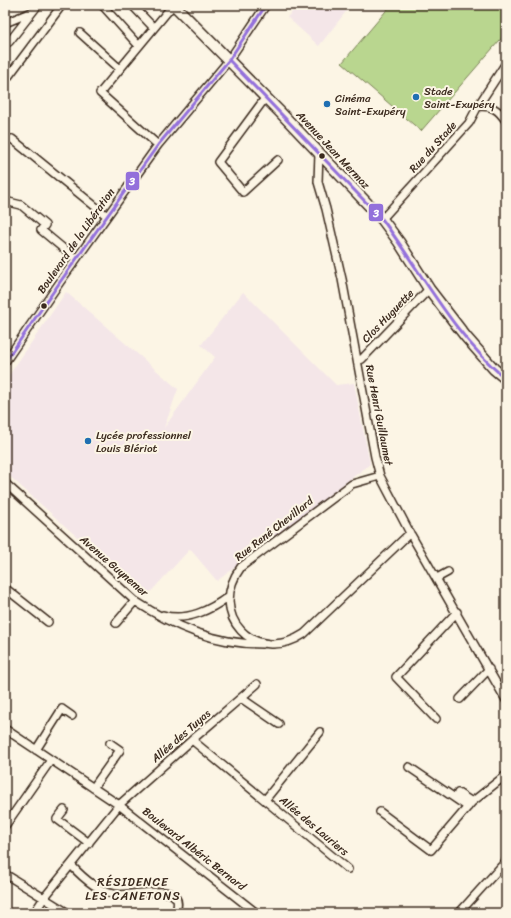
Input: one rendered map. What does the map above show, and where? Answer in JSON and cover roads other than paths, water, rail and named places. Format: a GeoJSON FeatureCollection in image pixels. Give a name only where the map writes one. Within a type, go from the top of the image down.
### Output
{"type":"FeatureCollection","features":[{"type":"Feature","properties":{"kind":"street"},"geometry":{"type":"LineString","coordinates":[[9,42],[38,5]]}},
{"type":"Feature","properties":{"kind":"street"},"geometry":{"type":"LineString","coordinates":[[5,81],[62,5]]}},
{"type":"Feature","properties":{"kind":"street"},"geometry":{"type":"LineString","coordinates":[[102,5],[139,46]]}},
{"type":"Feature","properties":{"kind":"street"},"geometry":{"type":"LineString","coordinates":[[132,5],[154,28]]}},
{"type":"Feature","properties":{"kind":"street"},"geometry":{"type":"LineString","coordinates":[[158,146],[100,93],[174,5]]}},
{"type":"Feature","properties":{"kind":"street","name":"Avenue Jean Mermoz"},"geometry":{"type":"LineString","coordinates":[[174,5],[266,97],[382,219],[429,289],[466,337],[494,369],[506,379]]}},
{"type":"Feature","properties":{"kind":"street","name":"Boulevard de la Libération"},"geometry":{"type":"LineString","coordinates":[[5,362],[76,259],[158,146],[229,60],[264,6]]}},
{"type":"Feature","properties":{"kind":"street"},"geometry":{"type":"LineString","coordinates":[[5,23],[32,12]]}},
{"type":"Feature","properties":{"kind":"street"},"geometry":{"type":"LineString","coordinates":[[80,33],[120,69]]}},
{"type":"Feature","properties":{"kind":"street","name":"Rue du Stade"},"geometry":{"type":"LineString","coordinates":[[382,219],[469,123],[478,106],[506,63]]}},
{"type":"Feature","properties":{"kind":"street"},"geometry":{"type":"LineString","coordinates":[[266,97],[218,162],[243,192],[278,160]]}},
{"type":"Feature","properties":{"kind":"street"},"geometry":{"type":"LineString","coordinates":[[478,106],[488,106],[499,112],[506,121]]}},
{"type":"Feature","properties":{"kind":"street"},"geometry":{"type":"LineString","coordinates":[[12,139],[107,216]]}},
{"type":"Feature","properties":{"kind":"street","name":"Rue Henri Guillaumet"},"geometry":{"type":"LineString","coordinates":[[319,153],[318,182],[326,209],[342,279],[375,457],[380,476],[410,533],[457,612],[506,700]]}},
{"type":"Feature","properties":{"kind":"street"},"geometry":{"type":"LineString","coordinates":[[5,201],[21,205],[45,225],[41,230],[76,259]]}},
{"type":"Feature","properties":{"kind":"street","name":"Clos Huguette"},"geometry":{"type":"LineString","coordinates":[[362,359],[429,289]]}},
{"type":"Feature","properties":{"kind":"street","name":"Rue René Chevillard"},"geometry":{"type":"LineString","coordinates":[[380,476],[352,484],[241,567],[234,576],[230,587],[230,610],[234,621],[250,638],[260,642],[283,644],[294,640],[304,634],[410,533]]}},
{"type":"Feature","properties":{"kind":"street","name":"Avenue Guynemer"},"geometry":{"type":"LineString","coordinates":[[5,483],[135,601],[153,612],[194,633],[222,641],[243,644],[272,644]]}},
{"type":"Feature","properties":{"kind":"street"},"geometry":{"type":"LineString","coordinates":[[437,578],[448,572]]}},
{"type":"Feature","properties":{"kind":"street"},"geometry":{"type":"LineString","coordinates":[[5,588],[48,622]]}},
{"type":"Feature","properties":{"kind":"street"},"geometry":{"type":"LineString","coordinates":[[153,612],[169,617],[181,617],[206,611],[219,604],[229,596]]}},
{"type":"Feature","properties":{"kind":"street"},"geometry":{"type":"LineString","coordinates":[[116,623],[135,601]]}},
{"type":"Feature","properties":{"kind":"street"},"geometry":{"type":"LineString","coordinates":[[436,719],[396,677],[457,612]]}},
{"type":"Feature","properties":{"kind":"street"},"geometry":{"type":"LineString","coordinates":[[460,699],[489,669]]}},
{"type":"Feature","properties":{"kind":"street","name":"Allée des Tuyas"},"geometry":{"type":"LineString","coordinates":[[120,806],[192,740],[257,684]]}},
{"type":"Feature","properties":{"kind":"street"},"geometry":{"type":"LineString","coordinates":[[240,698],[279,724]]}},
{"type":"Feature","properties":{"kind":"street"},"geometry":{"type":"LineString","coordinates":[[36,750],[62,709],[72,716]]}},
{"type":"Feature","properties":{"kind":"street","name":"Boulevard Albéric Bernard"},"geometry":{"type":"LineString","coordinates":[[5,729],[120,806],[254,911]]}},
{"type":"Feature","properties":{"kind":"street","name":"Allée des Lauriers"},"geometry":{"type":"LineString","coordinates":[[265,800],[320,732]]}},
{"type":"Feature","properties":{"kind":"street","name":"Allée des Lauriers"},"geometry":{"type":"LineString","coordinates":[[192,740],[348,869]]}},
{"type":"Feature","properties":{"kind":"street"},"geometry":{"type":"LineString","coordinates":[[93,788],[120,750],[110,743]]}},
{"type":"Feature","properties":{"kind":"street"},"geometry":{"type":"LineString","coordinates":[[5,826],[51,760]]}},
{"type":"Feature","properties":{"kind":"street"},"geometry":{"type":"LineString","coordinates":[[409,767],[470,805]]}},
{"type":"Feature","properties":{"kind":"street"},"geometry":{"type":"LineString","coordinates":[[380,812],[431,850],[470,805],[506,775]]}},
{"type":"Feature","properties":{"kind":"street"},"geometry":{"type":"LineString","coordinates":[[458,793],[470,805]]}},
{"type":"Feature","properties":{"kind":"street"},"geometry":{"type":"LineString","coordinates":[[34,913],[44,898],[120,806]]}},
{"type":"Feature","properties":{"kind":"street"},"geometry":{"type":"LineString","coordinates":[[64,810],[57,819],[89,843]]}},
{"type":"Feature","properties":{"kind":"street"},"geometry":{"type":"LineString","coordinates":[[459,913],[506,861]]}},
{"type":"Feature","properties":{"kind":"street"},"geometry":{"type":"LineString","coordinates":[[71,865],[80,875],[104,891],[114,894],[125,895],[161,890],[173,895],[177,899],[178,905],[176,913]]}},
{"type":"Feature","properties":{"kind":"street"},"geometry":{"type":"LineString","coordinates":[[5,874],[68,913]]}},
{"type":"Feature","properties":{"kind":"place","name":"Stade Saint-Exupéry"},"geometry":{"type":"Point","coordinates":[416,97]}},
{"type":"Feature","properties":{"kind":"place","name":"Cinéma Saint-Exupéry"},"geometry":{"type":"Point","coordinates":[327,104]}},
{"type":"Feature","properties":{"kind":"place","name":"Lycée professionnel Louis Blériot"},"geometry":{"type":"Point","coordinates":[88,441]}},
{"type":"Feature","properties":{"kind":"district","name":"RÉSIDENCE LES CANETONS"},"geometry":{"type":"Point","coordinates":[133,889]}}]}
